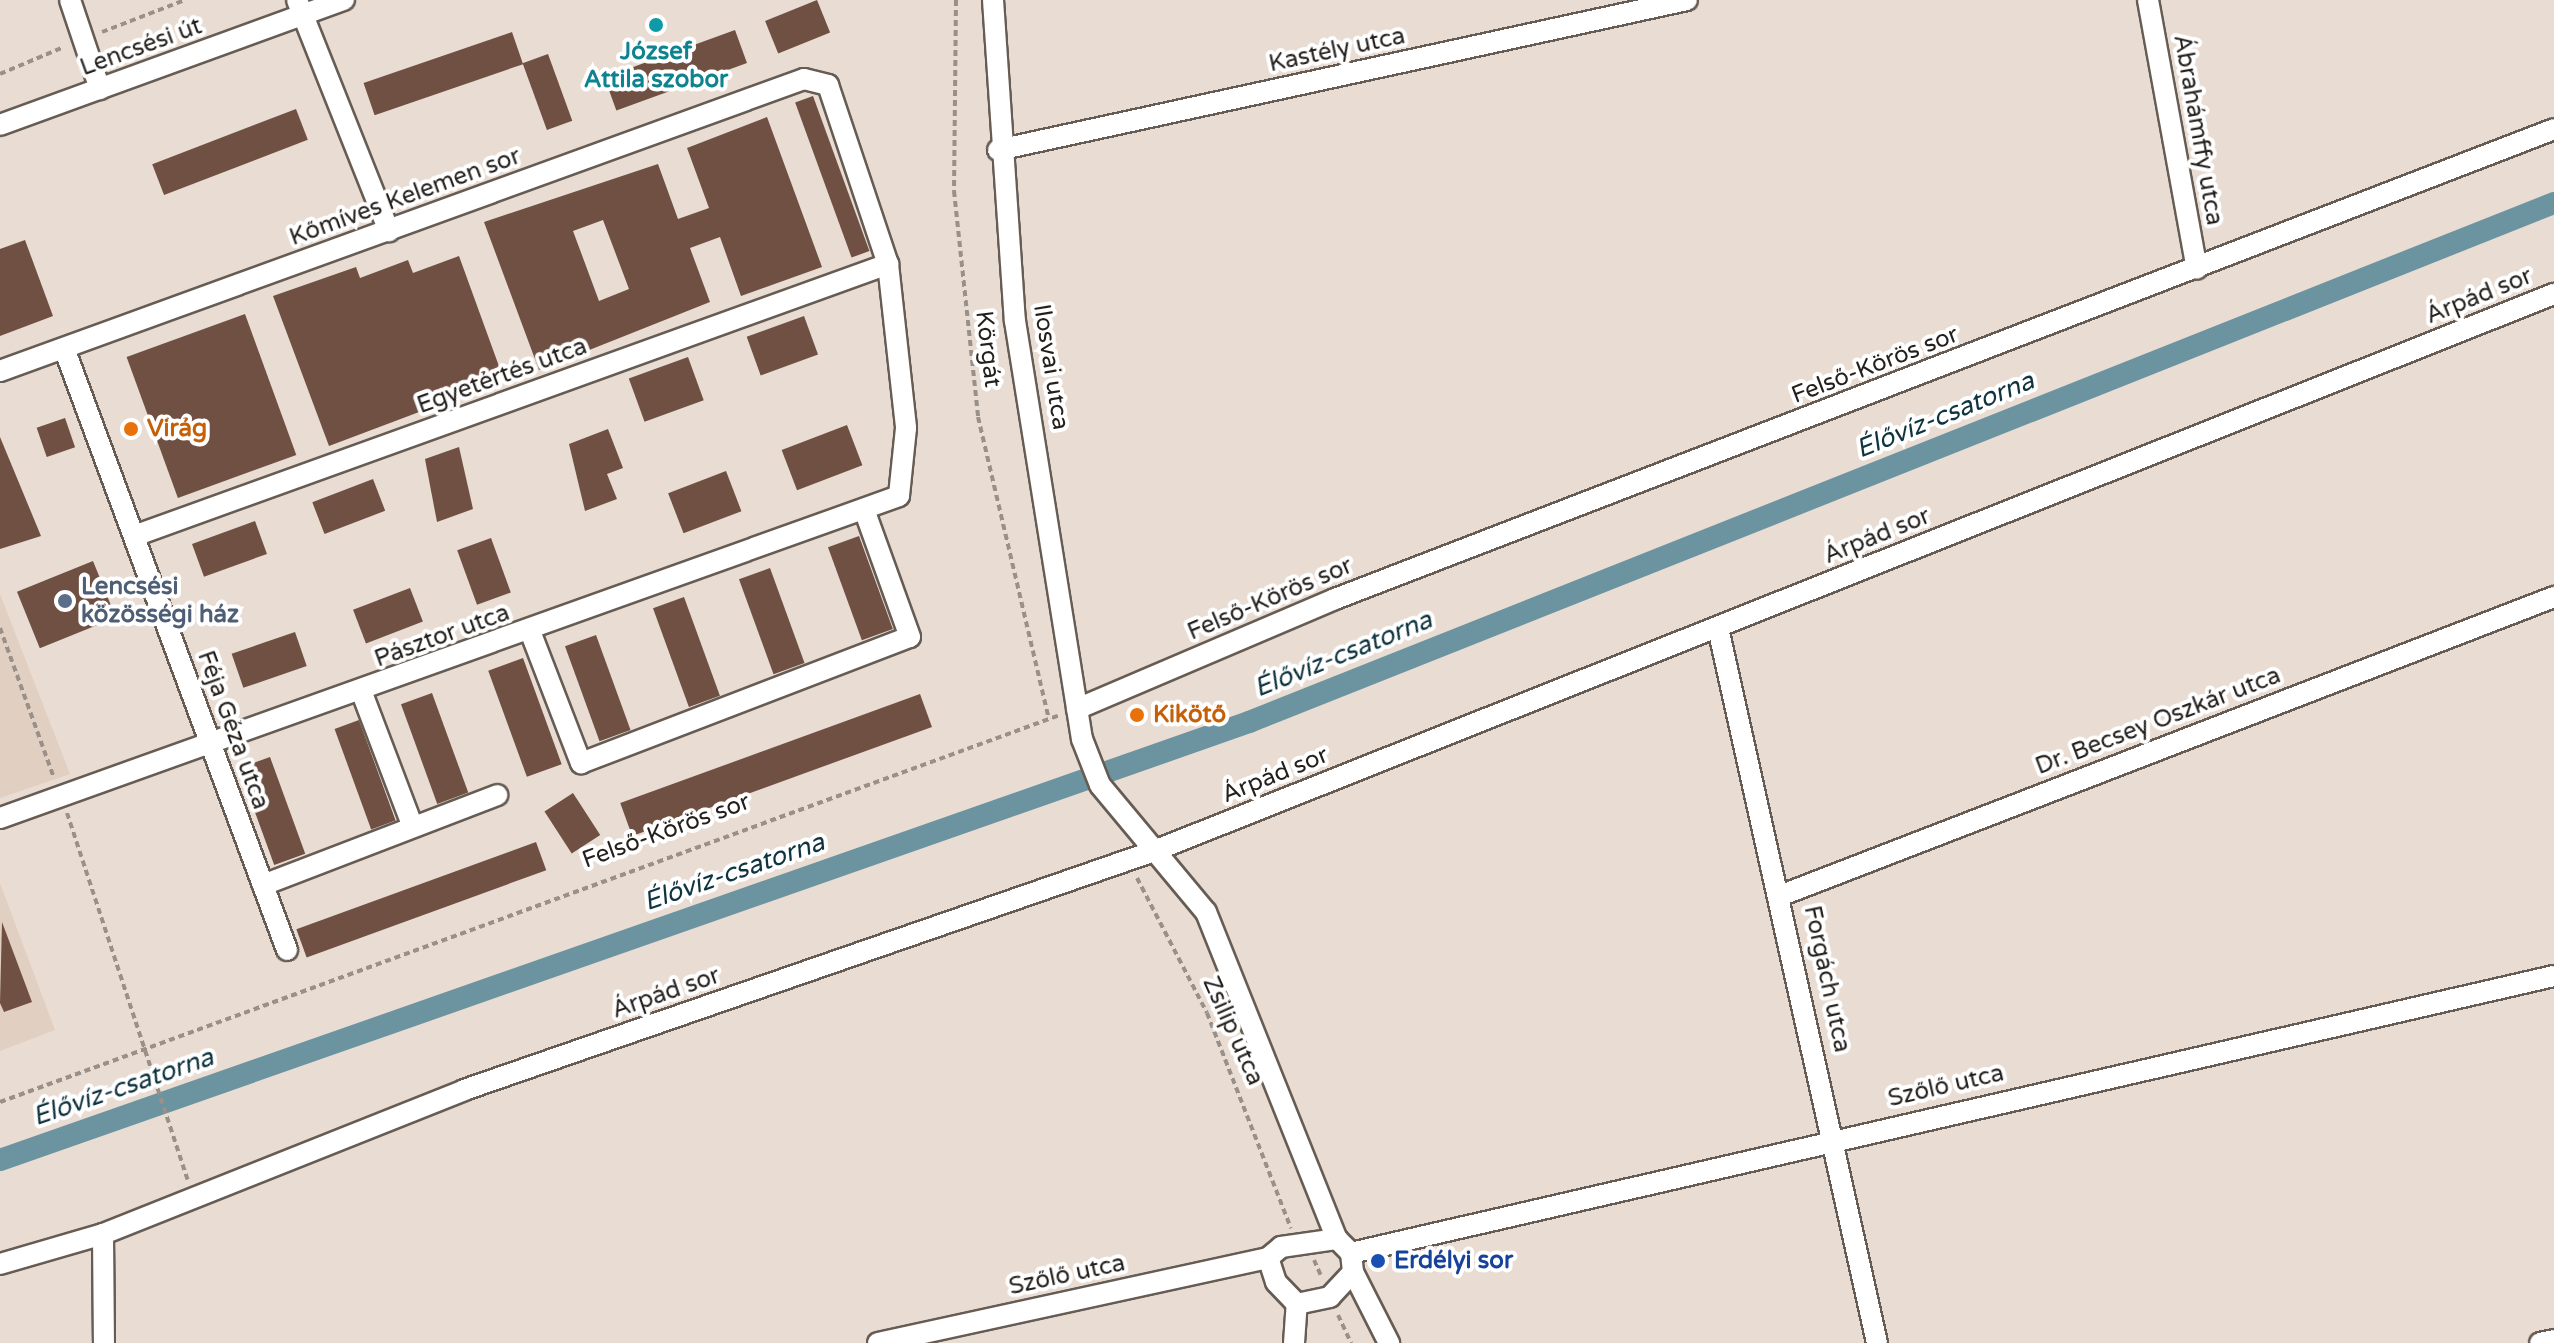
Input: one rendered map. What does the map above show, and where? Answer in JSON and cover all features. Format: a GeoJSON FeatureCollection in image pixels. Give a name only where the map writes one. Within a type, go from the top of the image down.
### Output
{"type":"FeatureCollection","features":[{"type":"Feature","properties":{"kind":"street"},"geometry":{"type":"LineString","coordinates":[[70,0],[100,89]]}},
{"type":"Feature","properties":{"kind":"street","name":"Lencsési út"},"geometry":{"type":"LineString","coordinates":[[0,125],[100,89],[300,8],[344,0]]}},
{"type":"Feature","properties":{"kind":"street","name":"Ilosvai utca"},"geometry":{"type":"LineString","coordinates":[[993,0],[998,150],[1015,321],[1082,739],[1100,785],[1154,851]]}},
{"type":"Feature","properties":{"kind":"street","name":"Kastély utca"},"geometry":{"type":"LineString","coordinates":[[998,150],[1687,0]]}},
{"type":"Feature","properties":{"kind":"street","name":"Ábrahámffy utca"},"geometry":{"type":"LineString","coordinates":[[2148,0],[2197,269]]}},
{"type":"Feature","properties":{"kind":"street"},"geometry":{"type":"LineString","coordinates":[[300,8],[389,231]]}},
{"type":"Feature","properties":{"kind":"street","name":"Kőmíves Kelemen sor"},"geometry":{"type":"LineString","coordinates":[[0,371],[804,79],[828,85],[888,264]]}},
{"type":"Feature","properties":{"kind":"street","name":"Felső-Körös sor"},"geometry":{"type":"LineString","coordinates":[[1077,709],[1335,599],[2554,129]]}},
{"type":"Feature","properties":{"kind":"street","name":"Pásztor utca"},"geometry":{"type":"LineString","coordinates":[[0,818],[209,742],[362,693],[899,496],[906,428],[888,264]]}},
{"type":"Feature","properties":{"kind":"street","name":"Egyetértés utca"},"geometry":{"type":"LineString","coordinates":[[134,536],[888,264]]}},
{"type":"Feature","properties":{"kind":"street","name":"Árpád sor"},"geometry":{"type":"LineString","coordinates":[[0,1264],[103,1234],[464,1090],[1154,851],[2554,294]]}},
{"type":"Feature","properties":{"kind":"street","name":"Féja Géza utca"},"geometry":{"type":"LineString","coordinates":[[64,348],[287,950]]}},
{"type":"Feature","properties":{"kind":"street"},"geometry":{"type":"LineString","coordinates":[[530,631],[581,763],[910,637],[864,509]]}},
{"type":"Feature","properties":{"kind":"street","name":"Dr. Becsey Oszkár utca"},"geometry":{"type":"LineString","coordinates":[[1782,895],[2554,597]]}},
{"type":"Feature","properties":{"kind":"street","name":"Forgách utca"},"geometry":{"type":"LineString","coordinates":[[1718,628],[1782,895],[1877,1343]]}},
{"type":"Feature","properties":{"kind":"street"},"geometry":{"type":"LineString","coordinates":[[362,693],[413,827]]}},
{"type":"Feature","properties":{"kind":"street"},"geometry":{"type":"LineString","coordinates":[[263,885],[497,795]]}},
{"type":"Feature","properties":{"kind":"street"},"geometry":{"type":"LineString","coordinates":[[1154,851],[1206,912],[1347,1255],[1389,1343]]}},
{"type":"Feature","properties":{"kind":"street","name":"Szőlő utca"},"geometry":{"type":"LineString","coordinates":[[878,1343],[1268,1258],[1281,1247],[1307,1245],[1347,1255],[1835,1137],[2554,976]]}},
{"type":"Feature","properties":{"kind":"street"},"geometry":{"type":"LineString","coordinates":[[103,1234],[104,1343]]}},
{"type":"Feature","properties":{"kind":"street"},"geometry":{"type":"LineString","coordinates":[[1297,1304],[1330,1297],[1347,1255]]}},
{"type":"Feature","properties":{"kind":"street"},"geometry":{"type":"LineString","coordinates":[[1268,1258],[1276,1282],[1297,1304],[1294,1343]]}},
{"type":"Feature","properties":{"kind":"street"},"geometry":{"type":"LineString","coordinates":[[2540,1343],[2554,1340]]}},
{"type":"Feature","properties":{"kind":"path","name":"Körgát"},"geometry":{"type":"LineString","coordinates":[[956,0],[958,262],[978,417],[1049,719]]}},
{"type":"Feature","properties":{"kind":"path"},"geometry":{"type":"LineString","coordinates":[[0,628],[150,1047],[193,1198]]}},
{"type":"Feature","properties":{"kind":"path","name":"Felső-Körös sor"},"geometry":{"type":"LineString","coordinates":[[0,1102],[1077,709]]}},
{"type":"Feature","properties":{"kind":"path","name":"Zsilip utca"},"geometry":{"type":"LineString","coordinates":[[1139,881],[1207,1013],[1281,1203]]}},
{"type":"Feature","properties":{"kind":"path"},"geometry":{"type":"LineString","coordinates":[[1307,1245],[1351,1343]]}},
{"type":"Feature","properties":{"kind":"shaded area"},"geometry":{"type":"Polygon","coordinates":[[[0,594],[70,774],[0,798],[0,594]]]}},
{"type":"Feature","properties":{"kind":"shaded area"},"geometry":{"type":"Polygon","coordinates":[[[0,883],[55,1030],[0,1051],[0,883]]]}},
{"type":"Feature","properties":{"kind":"building"},"geometry":{"type":"Polygon","coordinates":[[[817,0],[830,32],[778,53],[765,21],[817,0]]]}},
{"type":"Feature","properties":{"kind":"building"},"geometry":{"type":"Polygon","coordinates":[[[735,30],[747,63],[616,110],[604,78],[735,30]]]}},
{"type":"Feature","properties":{"kind":"building"},"geometry":{"type":"Polygon","coordinates":[[[512,32],[523,64],[375,115],[364,83],[512,32]]]}},
{"type":"Feature","properties":{"kind":"building"},"geometry":{"type":"Polygon","coordinates":[[[548,54],[572,121],[547,130],[523,63],[548,54]]]}},
{"type":"Feature","properties":{"kind":"building"},"geometry":{"type":"Polygon","coordinates":[[[813,96],[869,251],[852,258],[795,102],[813,96]]]}},
{"type":"Feature","properties":{"kind":"building"},"geometry":{"type":"Polygon","coordinates":[[[296,109],[308,140],[164,195],[152,164],[296,109]]]}},
{"type":"Feature","properties":{"kind":"building"},"geometry":{"type":"Polygon","coordinates":[[[767,117],[822,267],[741,296],[720,237],[690,248],[710,302],[539,370],[484,222],[658,164],[678,219],[709,208],[687,148],[767,117]],[[603,220],[573,231],[599,301],[629,289],[603,220]]]}},
{"type":"Feature","properties":{"kind":"building"},"geometry":{"type":"Polygon","coordinates":[[[25,240],[53,316],[0,336],[0,249],[25,240]]]}},
{"type":"Feature","properties":{"kind":"building"},"geometry":{"type":"Polygon","coordinates":[[[459,256],[504,380],[329,446],[273,296],[356,267],[360,278],[408,260],[413,273],[459,256]]]}},
{"type":"Feature","properties":{"kind":"building"},"geometry":{"type":"Polygon","coordinates":[[[245,314],[296,455],[178,498],[127,357],[245,314]]]}},
{"type":"Feature","properties":{"kind":"building"},"geometry":{"type":"Polygon","coordinates":[[[804,316],[818,355],[761,375],[747,337],[804,316]]]}},
{"type":"Feature","properties":{"kind":"building"},"geometry":{"type":"Polygon","coordinates":[[[688,357],[704,400],[645,422],[629,379],[688,357]]]}},
{"type":"Feature","properties":{"kind":"building"},"geometry":{"type":"Polygon","coordinates":[[[65,418],[75,447],[47,457],[37,428],[65,418]]]}},
{"type":"Feature","properties":{"kind":"building"},"geometry":{"type":"Polygon","coordinates":[[[847,425],[862,465],[797,490],[782,450],[847,425]]]}},
{"type":"Feature","properties":{"kind":"building"},"geometry":{"type":"Polygon","coordinates":[[[608,429],[623,468],[607,474],[617,499],[585,511],[569,444],[608,429]]]}},
{"type":"Feature","properties":{"kind":"building"},"geometry":{"type":"Polygon","coordinates":[[[0,437],[41,536],[0,549],[0,437]]]}},
{"type":"Feature","properties":{"kind":"building"},"geometry":{"type":"Polygon","coordinates":[[[459,447],[473,509],[437,522],[425,459],[459,447]]]}},
{"type":"Feature","properties":{"kind":"building"},"geometry":{"type":"Polygon","coordinates":[[[726,471],[741,511],[684,533],[668,493],[726,471]]]}},
{"type":"Feature","properties":{"kind":"building"},"geometry":{"type":"Polygon","coordinates":[[[373,479],[385,511],[325,534],[312,502],[373,479]]]}},
{"type":"Feature","properties":{"kind":"building"},"geometry":{"type":"Polygon","coordinates":[[[255,521],[267,554],[204,577],[192,544],[255,521]]]}},
{"type":"Feature","properties":{"kind":"building"},"geometry":{"type":"Polygon","coordinates":[[[859,536],[893,629],[862,640],[828,547],[859,536]]]}},
{"type":"Feature","properties":{"kind":"building"},"geometry":{"type":"Polygon","coordinates":[[[491,538],[511,593],[477,605],[457,550],[491,538]]]}},
{"type":"Feature","properties":{"kind":"building","name":"Lencsési közösségi ház"},"geometry":{"type":"Polygon","coordinates":[[[93,561],[116,618],[40,648],[17,592],[93,561]]]}},
{"type":"Feature","properties":{"kind":"building"},"geometry":{"type":"Polygon","coordinates":[[[770,568],[805,663],[774,674],[739,579],[770,568]]]}},
{"type":"Feature","properties":{"kind":"building"},"geometry":{"type":"Polygon","coordinates":[[[410,588],[423,622],[366,643],[353,610],[410,588]]]}},
{"type":"Feature","properties":{"kind":"building"},"geometry":{"type":"Polygon","coordinates":[[[684,597],[720,696],[689,707],[653,608],[684,597]]]}},
{"type":"Feature","properties":{"kind":"building"},"geometry":{"type":"Polygon","coordinates":[[[295,632],[307,666],[243,688],[232,654],[295,632]]]}},
{"type":"Feature","properties":{"kind":"building"},"geometry":{"type":"Polygon","coordinates":[[[596,635],[631,730],[600,741],[565,646],[596,635]]]}},
{"type":"Feature","properties":{"kind":"building"},"geometry":{"type":"Polygon","coordinates":[[[523,658],[562,764],[527,777],[488,671],[523,658]]]}},
{"type":"Feature","properties":{"kind":"building"},"geometry":{"type":"Polygon","coordinates":[[[432,693],[468,793],[437,804],[401,704],[432,693]]]}},
{"type":"Feature","properties":{"kind":"building"},"geometry":{"type":"Polygon","coordinates":[[[920,694],[932,727],[632,836],[620,803],[920,694]]]}},
{"type":"Feature","properties":{"kind":"building"},"geometry":{"type":"Polygon","coordinates":[[[359,720],[396,821],[371,829],[335,729],[359,720]]]}},
{"type":"Feature","properties":{"kind":"building"},"geometry":{"type":"Polygon","coordinates":[[[270,757],[305,854],[274,865],[239,768],[270,757]]]}},
{"type":"Feature","properties":{"kind":"building"},"geometry":{"type":"Polygon","coordinates":[[[573,793],[600,835],[572,853],[544,812],[573,793]]]}},
{"type":"Feature","properties":{"kind":"building"},"geometry":{"type":"Polygon","coordinates":[[[536,842],[546,870],[307,957],[296,929],[536,842]]]}},
{"type":"Feature","properties":{"kind":"building"},"geometry":{"type":"Polygon","coordinates":[[[2,922],[32,1002],[4,1012],[0,1003],[2,922]]]}},
{"type":"Feature","properties":{"kind":"waterway","name":"Élővíz-csatorna"},"geometry":{"type":"LineString","coordinates":[[0,1160],[1249,722],[2554,203]]}},
{"type":"Feature","properties":{"kind":"place","name":"József Attila szobor"},"geometry":{"type":"Point","coordinates":[656,25]}},
{"type":"Feature","properties":{"kind":"place","name":"Virág"},"geometry":{"type":"Point","coordinates":[131,429]}},
{"type":"Feature","properties":{"kind":"place","name":"Lencsési közösségi ház"},"geometry":{"type":"Point","coordinates":[65,601]}},
{"type":"Feature","properties":{"kind":"place","name":"Kikötő"},"geometry":{"type":"Point","coordinates":[1137,715]}},
{"type":"Feature","properties":{"kind":"place","name":"Erdélyi sor"},"geometry":{"type":"Point","coordinates":[1378,1261]}}]}
